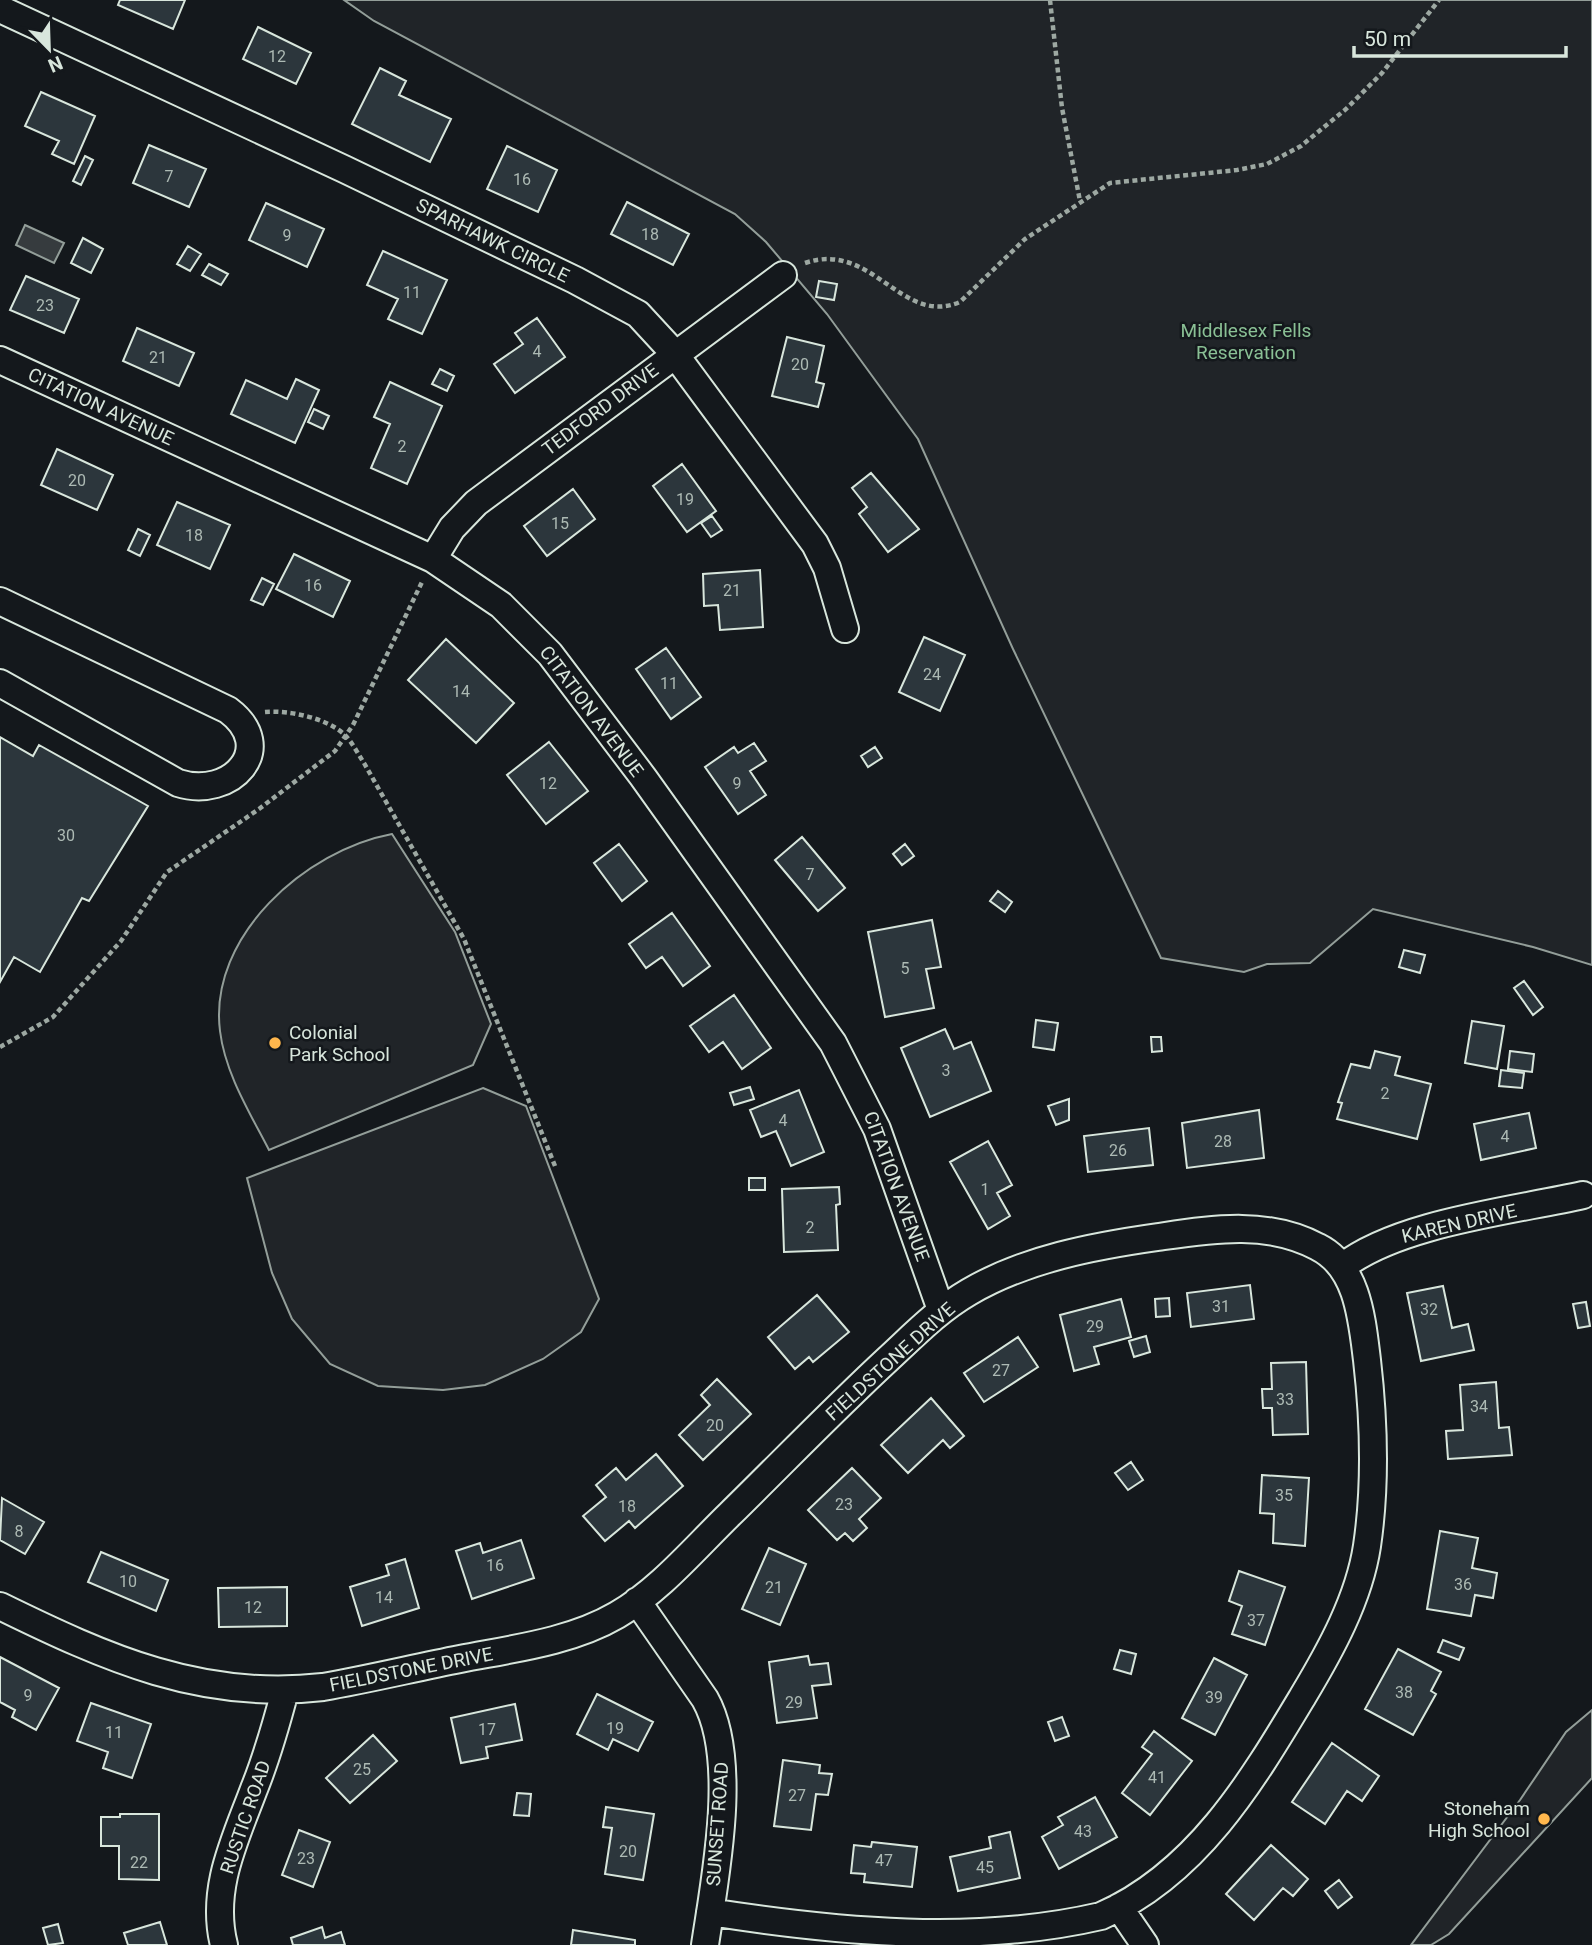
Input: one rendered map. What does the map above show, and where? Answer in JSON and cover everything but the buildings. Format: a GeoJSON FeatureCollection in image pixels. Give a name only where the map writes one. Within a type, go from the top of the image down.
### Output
{"type":"FeatureCollection","features":[{"type":"Feature","properties":{"kind":"street","name":"SPARHAWK CIRCLE"},"geometry":{"type":"LineString","coordinates":[[0,9],[575,279],[638,314],[674,353],[815,544],[827,568],[845,629]]}},
{"type":"Feature","properties":{"kind":"street","name":"TEDFORD DRIVE"},"geometry":{"type":"LineString","coordinates":[[433,559],[452,528],[475,503],[674,353],[783,275]]}},
{"type":"Feature","properties":{"kind":"street","name":"CITATION AVENUE"},"geometry":{"type":"LineString","coordinates":[[0,360],[433,559],[524,624],[550,654],[643,777],[833,1043],[877,1129],[941,1310]]}},
{"type":"Feature","properties":{"kind":"street"},"geometry":{"type":"LineString","coordinates":[[0,601],[214,701],[238,717],[249,741],[243,768],[228,781],[192,788],[158,772],[0,683]]}},
{"type":"Feature","properties":{"kind":"street","name":"KAREN DRIVE"},"geometry":{"type":"LineString","coordinates":[[1342,1267],[1380,1243],[1415,1232],[1583,1195]]}},
{"type":"Feature","properties":{"kind":"street","name":"FIELDSTONE DRIVE"},"geometry":{"type":"LineString","coordinates":[[0,1606],[86,1647],[133,1665],[225,1687],[285,1691],[363,1680],[549,1640],[606,1621],[637,1601],[671,1573],[867,1378],[941,1310],[987,1282],[1038,1263],[1113,1244],[1239,1228],[1273,1230],[1320,1248],[1342,1267]]}},
{"type":"Feature","properties":{"kind":"street"},"geometry":{"type":"LineString","coordinates":[[710,1912],[948,1945],[993,1942],[1058,1930],[1119,1907],[1191,1853],[1238,1801],[1319,1669],[1359,1581],[1368,1545],[1371,1411],[1360,1315],[1342,1267]]}},
{"type":"Feature","properties":{"kind":"street","name":"SUNSET ROAD"},"geometry":{"type":"LineString","coordinates":[[637,1601],[705,1699],[720,1736],[724,1769],[705,1945]]}},
{"type":"Feature","properties":{"kind":"street","name":"RUSTIC ROAD"},"geometry":{"type":"LineString","coordinates":[[224,1945],[220,1894],[226,1863],[275,1732],[285,1691]]}},
{"type":"Feature","properties":{"kind":"street"},"geometry":{"type":"LineString","coordinates":[[1119,1907],[1145,1945]]}},
{"type":"Feature","properties":{"kind":"path"},"geometry":{"type":"LineString","coordinates":[[1050,0],[1062,108],[1080,201]]}},
{"type":"Feature","properties":{"kind":"path"},"geometry":{"type":"LineString","coordinates":[[783,275],[802,264],[826,257],[856,263],[920,304],[938,309],[950,307],[960,302],[1025,239],[1110,183],[1237,170],[1267,164],[1301,146],[1346,109],[1382,73],[1439,0]]}},
{"type":"Feature","properties":{"kind":"path"},"geometry":{"type":"LineString","coordinates":[[0,1047],[53,1017],[121,941],[167,872],[282,792],[335,751],[346,736],[433,559]]}},
{"type":"Feature","properties":{"kind":"path"},"geometry":{"type":"LineString","coordinates":[[238,717],[269,711],[284,713],[329,723],[346,736],[464,939],[555,1166]]}},
{"type":"Feature","properties":{"kind":"green space","name":"Middlesex Fells Reservation"},"geometry":{"type":"Polygon","coordinates":[[[344,0],[1592,0],[1592,965],[1533,947],[1373,909],[1310,963],[1267,964],[1244,972],[1161,958],[1013,649],[918,439],[827,314],[766,242],[735,214],[374,21],[344,0]]]}},
{"type":"Feature","properties":{"kind":"green space"},"geometry":{"type":"Polygon","coordinates":[[[392,834],[455,932],[491,1024],[473,1065],[269,1150],[239,1092],[223,1047],[220,996],[230,962],[246,931],[269,903],[297,878],[327,858],[359,843],[392,834]]]}},
{"type":"Feature","properties":{"kind":"green space"},"geometry":{"type":"Polygon","coordinates":[[[483,1088],[526,1106],[599,1299],[581,1332],[543,1359],[485,1385],[443,1390],[378,1386],[330,1364],[292,1319],[272,1273],[247,1178],[483,1088]]]}},
{"type":"Feature","properties":{"kind":"green space"},"geometry":{"type":"Polygon","coordinates":[[[1592,1710],[1592,1778],[1449,1934],[1431,1945],[1411,1945],[1520,1800],[1566,1732],[1592,1710]]]}},
{"type":"Feature","properties":{"kind":"shaded area"},"geometry":{"type":"Polygon","coordinates":[[[25,225],[64,243],[54,263],[16,245],[25,225]]]}},
{"type":"Feature","properties":{"kind":"place","name":"Colonial Park School"},"geometry":{"type":"Point","coordinates":[275,1043]}},
{"type":"Feature","properties":{"kind":"place","name":"Stoneham High School"},"geometry":{"type":"Point","coordinates":[1544,1819]}}]}
